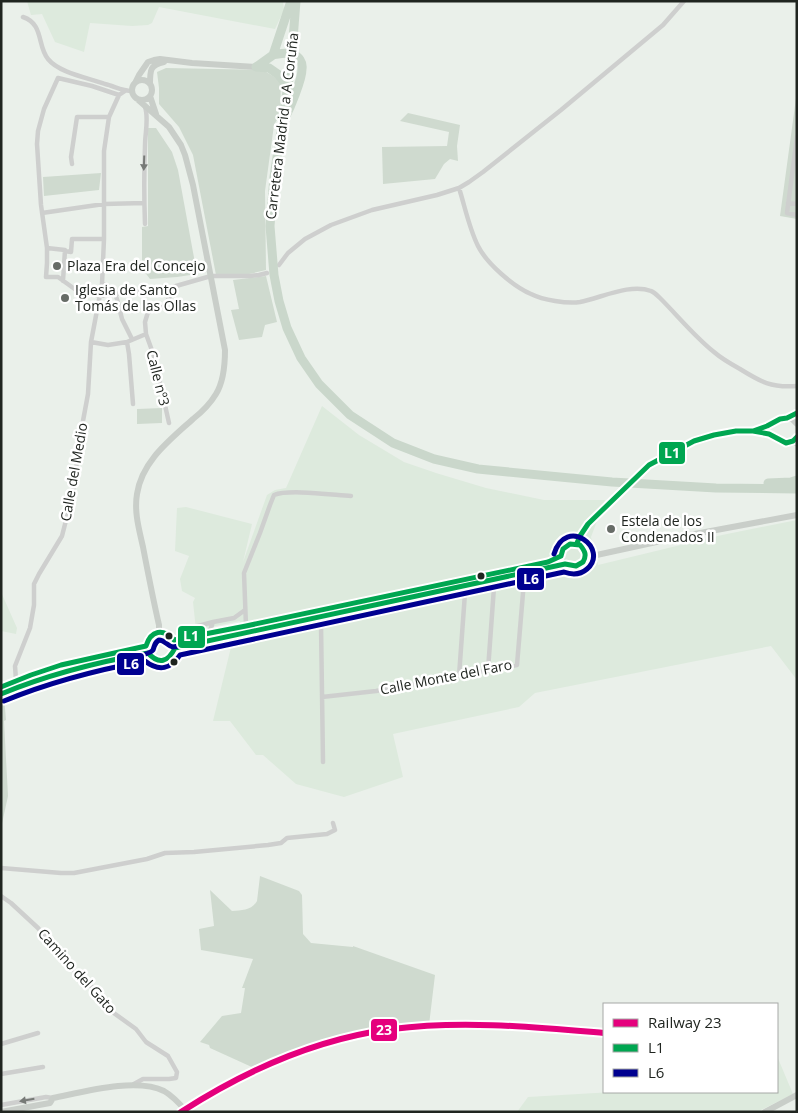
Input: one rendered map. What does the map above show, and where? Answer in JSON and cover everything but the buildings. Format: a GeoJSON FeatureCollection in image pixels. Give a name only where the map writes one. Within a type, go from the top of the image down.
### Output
{"type":"FeatureCollection","features":[{"type":"Feature","properties":{"kind":"highway"},"geometry":{"type":"LineString","coordinates":[[273,55],[291,1]]}},
{"type":"Feature","properties":{"kind":"highway","name":"Carretera Madrid a A Coruña"},"geometry":{"type":"LineString","coordinates":[[296,1],[292,53],[274,176],[270,226],[274,275],[287,328],[301,358],[319,384],[350,415],[393,442],[434,459],[478,469],[612,482],[695,487],[797,489]]}},
{"type":"Feature","properties":{"kind":"highway"},"geometry":{"type":"LineString","coordinates":[[256,67],[273,55],[286,53],[298,56],[301,62],[302,72],[289,111],[281,128]]}},
{"type":"Feature","properties":{"kind":"highway"},"geometry":{"type":"LineString","coordinates":[[256,67],[269,68],[290,65]]}},
{"type":"Feature","properties":{"kind":"highway"},"geometry":{"type":"LineString","coordinates":[[269,68],[287,86]]}},
{"type":"Feature","properties":{"kind":"highway"},"geometry":{"type":"LineString","coordinates":[[695,487],[791,482],[797,480]]}},
{"type":"Feature","properties":{"kind":"main road"},"geometry":{"type":"LineString","coordinates":[[159,632],[160,625],[136,514],[137,492],[140,481],[148,466],[160,450],[207,406],[217,393],[225,366],[225,350],[193,185],[181,145],[169,127],[128,91],[148,62],[154,60],[256,67]]}},
{"type":"Feature","properties":{"kind":"main road"},"geometry":{"type":"LineString","coordinates":[[155,113],[150,96],[152,89],[150,84],[151,70],[158,63],[168,61]]}},
{"type":"Feature","properties":{"kind":"main road"},"geometry":{"type":"LineString","coordinates":[[136,81],[145,80],[150,84]]}},
{"type":"Feature","properties":{"kind":"main road"},"geometry":{"type":"LineString","coordinates":[[136,98],[144,100],[150,96]]}},
{"type":"Feature","properties":{"kind":"main road"},"geometry":{"type":"LineString","coordinates":[[753,431],[777,422],[780,419],[792,419],[797,424]]}},
{"type":"Feature","properties":{"kind":"main road"},"geometry":{"type":"LineString","coordinates":[[776,438],[774,428],[777,422]]}},
{"type":"Feature","properties":{"kind":"main road"},"geometry":{"type":"LineString","coordinates":[[577,544],[588,524],[649,465],[694,441],[714,435],[753,431],[768,434],[786,443],[796,440]]}},
{"type":"Feature","properties":{"kind":"main road"},"geometry":{"type":"LineString","coordinates":[[586,556],[797,514]]}},
{"type":"Feature","properties":{"kind":"main road"},"geometry":{"type":"LineString","coordinates":[[570,543],[577,544],[584,550],[586,556],[582,563],[576,567],[570,567],[565,564],[561,556],[562,550],[570,543]]}},
{"type":"Feature","properties":{"kind":"main road"},"geometry":{"type":"LineString","coordinates":[[174,640],[245,623],[548,562],[561,556]]}},
{"type":"Feature","properties":{"kind":"main road"},"geometry":{"type":"LineString","coordinates":[[175,648],[565,564]]}},
{"type":"Feature","properties":{"kind":"main road"},"geometry":{"type":"LineString","coordinates":[[154,633],[169,634],[174,640],[175,648],[172,655],[164,660],[157,660],[150,656],[147,649],[147,641],[154,633]]}},
{"type":"Feature","properties":{"kind":"main road"},"geometry":{"type":"LineString","coordinates":[[1,687],[17,683],[51,668],[82,660],[147,649]]}},
{"type":"Feature","properties":{"kind":"main road"},"geometry":{"type":"LineString","coordinates":[[1,694],[17,683]]}},
{"type":"Feature","properties":{"kind":"main road"},"geometry":{"type":"LineString","coordinates":[[2,1111],[50,1103],[54,1098],[100,1089],[142,1085],[163,1090],[173,1097],[187,1112]]}},
{"type":"Feature","properties":{"kind":"main road"},"geometry":{"type":"LineString","coordinates":[[765,1112],[797,1095]]}},
{"type":"Feature","properties":{"kind":"street"},"geometry":{"type":"LineString","coordinates":[[278,265],[288,253],[305,239],[331,225],[372,210],[459,188],[483,172],[561,110],[663,25],[684,1]]}},
{"type":"Feature","properties":{"kind":"street"},"geometry":{"type":"LineString","coordinates":[[23,17],[27,18],[36,27],[44,54],[52,64],[77,76],[128,91]]}},
{"type":"Feature","properties":{"kind":"street"},"geometry":{"type":"LineString","coordinates":[[128,91],[119,95],[58,78],[44,109],[38,131],[37,144],[42,213],[47,248],[46,277],[58,278],[76,290],[100,296],[162,290],[211,276],[250,276],[267,273]]}},
{"type":"Feature","properties":{"kind":"street","name":"Calle del Medio"},"geometry":{"type":"LineString","coordinates":[[17,683],[15,666],[30,628],[34,605],[34,584],[62,536],[73,493],[88,394],[91,342],[102,284],[104,150],[109,117],[119,95]]}},
{"type":"Feature","properties":{"kind":"street"},"geometry":{"type":"LineString","coordinates":[[144,107],[147,122]]}},
{"type":"Feature","properties":{"kind":"street"},"geometry":{"type":"LineString","coordinates":[[147,122],[154,117],[155,113]]}},
{"type":"Feature","properties":{"kind":"street"},"geometry":{"type":"LineString","coordinates":[[145,224],[145,133],[148,116],[155,113]]}},
{"type":"Feature","properties":{"kind":"street"},"geometry":{"type":"LineString","coordinates":[[72,164],[77,117],[109,117]]}},
{"type":"Feature","properties":{"kind":"street"},"geometry":{"type":"LineString","coordinates":[[797,137],[787,213],[797,214]]}},
{"type":"Feature","properties":{"kind":"street"},"geometry":{"type":"LineString","coordinates":[[459,188],[470,226],[479,248],[496,268],[513,283],[532,294],[569,303],[636,289],[653,292],[716,354],[751,377],[763,383],[784,387],[797,386]]}},
{"type":"Feature","properties":{"kind":"street"},"geometry":{"type":"LineString","coordinates":[[788,203],[797,204]]}},
{"type":"Feature","properties":{"kind":"street"},"geometry":{"type":"LineString","coordinates":[[42,213],[104,204],[144,204]]}},
{"type":"Feature","properties":{"kind":"street"},"geometry":{"type":"LineString","coordinates":[[47,248],[71,252],[72,239],[104,239]]}},
{"type":"Feature","properties":{"kind":"street"},"geometry":{"type":"LineString","coordinates":[[63,281],[65,251]]}},
{"type":"Feature","properties":{"kind":"street"},"geometry":{"type":"LineString","coordinates":[[102,284],[110,288],[118,299],[122,319],[132,339]]}},
{"type":"Feature","properties":{"kind":"street"},"geometry":{"type":"LineString","coordinates":[[91,342],[108,345],[127,342],[146,334],[148,312],[164,306],[174,287]]}},
{"type":"Feature","properties":{"kind":"street","name":"Calle nº3"},"geometry":{"type":"LineString","coordinates":[[146,334],[154,356],[169,423]]}},
{"type":"Feature","properties":{"kind":"street"},"geometry":{"type":"LineString","coordinates":[[127,342],[133,404]]}},
{"type":"Feature","properties":{"kind":"street"},"geometry":{"type":"LineString","coordinates":[[787,418],[797,413]]}},
{"type":"Feature","properties":{"kind":"street"},"geometry":{"type":"LineString","coordinates":[[245,623],[244,572],[274,495],[290,492],[351,496]]}},
{"type":"Feature","properties":{"kind":"street"},"geometry":{"type":"LineString","coordinates":[[299,627],[567,572],[576,567]]}},
{"type":"Feature","properties":{"kind":"street","name":"Calle Monte del Faro"},"geometry":{"type":"LineString","coordinates":[[322,697],[376,691],[518,665],[524,581]]}},
{"type":"Feature","properties":{"kind":"street"},"geometry":{"type":"LineString","coordinates":[[488,670],[494,587]]}},
{"type":"Feature","properties":{"kind":"street"},"geometry":{"type":"LineString","coordinates":[[459,676],[465,593]]}},
{"type":"Feature","properties":{"kind":"street"},"geometry":{"type":"LineString","coordinates":[[234,618],[245,610]]}},
{"type":"Feature","properties":{"kind":"street"},"geometry":{"type":"LineString","coordinates":[[198,626],[234,618],[243,619],[245,623]]}},
{"type":"Feature","properties":{"kind":"street"},"geometry":{"type":"LineString","coordinates":[[208,633],[212,628],[213,622]]}},
{"type":"Feature","properties":{"kind":"street"},"geometry":{"type":"LineString","coordinates":[[321,624],[323,762]]}},
{"type":"Feature","properties":{"kind":"street"},"geometry":{"type":"LineString","coordinates":[[1,868],[74,873],[146,859],[165,853],[268,845],[281,842],[287,838],[327,834],[335,830],[333,823]]}},
{"type":"Feature","properties":{"kind":"street","name":"Camino del Gato"},"geometry":{"type":"LineString","coordinates":[[1,896],[38,928],[69,966],[104,998],[111,1011],[136,1029],[146,1042],[168,1056],[177,1072],[176,1078],[170,1080],[144,1079],[130,1086]]}},
{"type":"Feature","properties":{"kind":"street"},"geometry":{"type":"LineString","coordinates":[[1,1044],[38,1033]]}},
{"type":"Feature","properties":{"kind":"street"},"geometry":{"type":"LineString","coordinates":[[1,1074],[43,1067]]}},
{"type":"Feature","properties":{"kind":"street"},"geometry":{"type":"LineString","coordinates":[[2,1111],[1,1105],[46,1097],[54,1098]]}},
{"type":"Feature","properties":{"kind":"shaded area"},"geometry":{"type":"Polygon","coordinates":[[[27,1],[283,1],[284,10],[275,29],[159,7],[152,23],[148,25],[132,26],[90,23],[84,52],[55,42],[42,14],[31,15],[27,1]]]}},
{"type":"Feature","properties":{"kind":"shaded area"},"geometry":{"type":"Polygon","coordinates":[[[166,68],[263,70],[281,81],[280,114],[274,125],[265,191],[266,270],[245,275],[216,275],[193,155],[179,127],[159,104],[157,72],[166,68]]]}},
{"type":"Feature","properties":{"kind":"shaded area"},"geometry":{"type":"Polygon","coordinates":[[[797,91],[797,219],[780,216],[797,91]]]}},
{"type":"Feature","properties":{"kind":"shaded area"},"geometry":{"type":"Polygon","coordinates":[[[408,113],[460,125],[457,146],[458,161],[450,159],[444,164],[435,179],[383,184],[382,147],[447,146],[449,132],[400,121],[408,113]]]}},
{"type":"Feature","properties":{"kind":"shaded area"},"geometry":{"type":"Polygon","coordinates":[[[148,128],[156,128],[172,152],[178,170],[197,274],[150,279],[143,270],[142,227],[148,226],[148,128]]]}},
{"type":"Feature","properties":{"kind":"shaded area"},"geometry":{"type":"Polygon","coordinates":[[[101,173],[99,190],[44,196],[43,177],[101,173]]]}},
{"type":"Feature","properties":{"kind":"shaded area"},"geometry":{"type":"Polygon","coordinates":[[[266,276],[277,322],[265,325],[262,337],[239,340],[231,310],[239,309],[233,280],[266,276]]]}},
{"type":"Feature","properties":{"kind":"shaded area"},"geometry":{"type":"Polygon","coordinates":[[[322,406],[359,435],[404,462],[436,473],[486,488],[544,500],[605,500],[591,537],[598,565],[722,535],[797,520],[797,680],[771,646],[535,693],[519,707],[393,734],[403,777],[344,797],[296,784],[263,755],[256,755],[230,721],[213,721],[232,643],[240,621],[196,630],[193,602],[195,598],[182,591],[180,579],[189,556],[175,551],[177,508],[186,507],[252,524],[243,562],[267,495],[275,490],[286,488],[322,406]]]}},
{"type":"Feature","properties":{"kind":"shaded area"},"geometry":{"type":"Polygon","coordinates":[[[162,408],[162,423],[137,424],[137,409],[162,408]]]}},
{"type":"Feature","properties":{"kind":"shaded area"},"geometry":{"type":"Polygon","coordinates":[[[1,592],[17,628],[16,634],[1,631],[1,592]]]}},
{"type":"Feature","properties":{"kind":"shaded area"},"geometry":{"type":"Polygon","coordinates":[[[4,697],[8,796],[1,828],[1,699],[4,697]]]}},
{"type":"Feature","properties":{"kind":"shaded area"},"geometry":{"type":"Polygon","coordinates":[[[260,876],[299,891],[302,895],[303,934],[311,943],[353,946],[435,975],[429,1025],[355,1034],[312,1046],[254,1068],[200,1042],[222,1016],[241,1013],[245,988],[242,988],[253,959],[201,950],[199,929],[214,926],[210,890],[232,911],[246,909],[252,907],[257,901],[260,876]]]}},
{"type":"Feature","properties":{"kind":"shaded area"},"geometry":{"type":"Polygon","coordinates":[[[778,1058],[793,1094],[757,1112],[517,1112],[528,1097],[603,1093],[778,1093],[778,1058]]]}},
{"type":"Feature","properties":{"kind":"rail line","name":"23"},"geometry":{"type":"LineString","coordinates":[[181,1112],[231,1083],[282,1058],[336,1040],[363,1034],[418,1026],[445,1025],[525,1027],[603,1033]]}},
{"type":"Feature","properties":{"kind":"transit line","name":"L1"},"geometry":{"type":"LineString","coordinates":[[577,543],[588,524],[649,465],[694,441],[736,431],[753,431],[797,413]]}},
{"type":"Feature","properties":{"kind":"transit line","name":"L1"},"geometry":{"type":"LineString","coordinates":[[753,431],[769,434],[786,443],[793,441],[797,437]]}},
{"type":"Feature","properties":{"kind":"transit line","name":"L6"},"geometry":{"type":"LineString","coordinates":[[4,701],[56,682],[109,668],[145,661],[160,668],[169,666],[180,655],[564,572],[579,573],[587,569],[593,561],[590,545],[584,539],[576,536],[567,537],[560,543],[554,554]]}},
{"type":"Feature","properties":{"kind":"transit line","name":"L1"},"geometry":{"type":"LineString","coordinates":[[1,687],[61,665],[146,646],[151,637],[158,632],[162,632],[174,640],[548,562],[561,556],[563,549],[570,544],[580,545],[585,553],[583,562],[576,566],[565,564],[175,648],[163,660],[156,659],[148,653],[111,660],[74,669],[1,694]]}},
{"type":"Feature","properties":{"kind":"transit line","name":"L6"},"geometry":{"type":"LineString","coordinates":[[126,658],[151,652],[155,643],[159,640],[173,647],[197,643]]}},
{"type":"Feature","properties":{"kind":"place","name":"Plaza Era del Concejo"},"geometry":{"type":"Point","coordinates":[57,266]}},
{"type":"Feature","properties":{"kind":"place","name":"Iglesia de Santo Tomás de las Ollas"},"geometry":{"type":"Point","coordinates":[65,298]}},
{"type":"Feature","properties":{"kind":"place","name":"Estela de los Condenados II"},"geometry":{"type":"Point","coordinates":[611,529]}}]}
